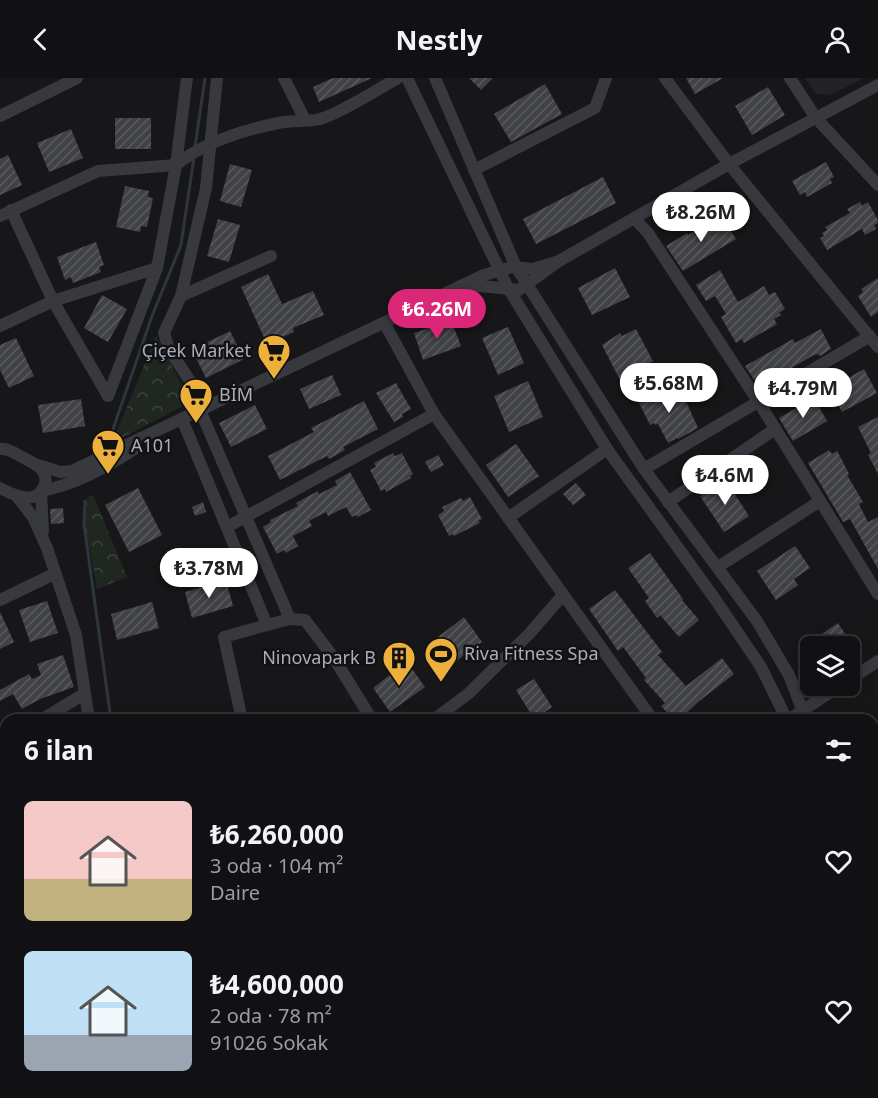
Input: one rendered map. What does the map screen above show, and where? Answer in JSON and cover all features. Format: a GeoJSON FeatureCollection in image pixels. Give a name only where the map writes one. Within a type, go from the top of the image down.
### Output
{"type":"FeatureCollection","features":[{"type":"Feature","properties":{"kind":"street"},"geometry":{"type":"LineString","coordinates":[[0,116],[77,78]]}},
{"type":"Feature","properties":{"kind":"street"},"geometry":{"type":"LineString","coordinates":[[181,78],[187,78],[181,161],[157,268],[108,396],[6,213],[98,171],[181,161],[205,148],[250,130],[285,122],[319,119],[398,78]]}},
{"type":"Feature","properties":{"kind":"street"},"geometry":{"type":"LineString","coordinates":[[218,78],[205,148],[206,188],[181,296],[164,333],[169,349],[203,409],[246,518],[290,619]]}},
{"type":"Feature","properties":{"kind":"street"},"geometry":{"type":"LineString","coordinates":[[284,78],[304,120]]}},
{"type":"Feature","properties":{"kind":"street"},"geometry":{"type":"LineString","coordinates":[[407,78],[508,288],[607,449],[716,599],[754,657],[784,714]]}},
{"type":"Feature","properties":{"kind":"street"},"geometry":{"type":"LineString","coordinates":[[435,78],[516,267],[527,286],[644,469],[757,621],[789,675],[804,714]]}},
{"type":"Feature","properties":{"kind":"street"},"geometry":{"type":"LineString","coordinates":[[474,170],[595,108],[606,78]]}},
{"type":"Feature","properties":{"kind":"street"},"geometry":{"type":"LineString","coordinates":[[665,78],[729,164],[878,347]]}},
{"type":"Feature","properties":{"kind":"street"},"geometry":{"type":"LineString","coordinates":[[790,78],[816,118],[878,185]]}},
{"type":"Feature","properties":{"kind":"street"},"geometry":{"type":"LineString","coordinates":[[456,288],[481,286],[508,288],[515,291],[527,286],[559,261],[729,164],[878,85]]}},
{"type":"Feature","properties":{"kind":"street"},"geometry":{"type":"LineString","coordinates":[[635,219],[648,233],[758,401],[878,594]]}},
{"type":"Feature","properties":{"kind":"street"},"geometry":{"type":"LineString","coordinates":[[181,296],[271,256]]}},
{"type":"Feature","properties":{"kind":"street"},"geometry":{"type":"LineString","coordinates":[[2,446],[34,464],[60,472],[72,471],[484,275],[516,267],[533,269],[559,261]]}},
{"type":"Feature","properties":{"kind":"street"},"geometry":{"type":"LineString","coordinates":[[0,326],[54,301],[157,268]]}},
{"type":"Feature","properties":{"kind":"street"},"geometry":{"type":"LineString","coordinates":[[385,324],[434,414],[649,714]]}},
{"type":"Feature","properties":{"kind":"street"},"geometry":{"type":"LineString","coordinates":[[644,469],[870,336]]}},
{"type":"Feature","properties":{"kind":"street"},"geometry":{"type":"LineString","coordinates":[[227,527],[434,414]]}},
{"type":"Feature","properties":{"kind":"street"},"geometry":{"type":"LineString","coordinates":[[0,488],[16,495],[32,497],[41,491],[68,484],[114,462],[183,418]]}},
{"type":"Feature","properties":{"kind":"street"},"geometry":{"type":"LineString","coordinates":[[183,418],[267,625]]}},
{"type":"Feature","properties":{"kind":"street"},"geometry":{"type":"LineString","coordinates":[[669,502],[775,429]]}},
{"type":"Feature","properties":{"kind":"street"},"geometry":{"type":"LineString","coordinates":[[508,518],[607,449]]}},
{"type":"Feature","properties":{"kind":"street"},"geometry":{"type":"LineString","coordinates":[[34,464],[44,474],[45,481],[41,491],[44,535],[54,574],[76,635],[88,714]]}},
{"type":"Feature","properties":{"kind":"street"},"geometry":{"type":"LineString","coordinates":[[16,495],[33,517],[47,548]]}},
{"type":"Feature","properties":{"kind":"street"},"geometry":{"type":"LineString","coordinates":[[718,567],[820,501]]}},
{"type":"Feature","properties":{"kind":"street"},"geometry":{"type":"LineString","coordinates":[[0,600],[54,574]]}},
{"type":"Feature","properties":{"kind":"street"},"geometry":{"type":"LineString","coordinates":[[441,714],[468,694],[563,595]]}},
{"type":"Feature","properties":{"kind":"street"},"geometry":{"type":"LineString","coordinates":[[241,714],[224,637],[290,619],[305,620],[334,658],[368,714]]}},
{"type":"Feature","properties":{"kind":"street"},"geometry":{"type":"LineString","coordinates":[[860,673],[878,661]]}},
{"type":"Feature","properties":{"kind":"street"},"geometry":{"type":"LineString","coordinates":[[51,714],[84,694]]}},
{"type":"Feature","properties":{"kind":"street"},"geometry":{"type":"LineString","coordinates":[[805,714],[828,696]]}},
{"type":"Feature","properties":{"kind":"shaded area"},"geometry":{"type":"Polygon","coordinates":[[[805,78],[864,78],[831,95],[816,94],[805,78]]]}},
{"type":"Feature","properties":{"kind":"green space"},"geometry":{"type":"Polygon","coordinates":[[[156,336],[191,402],[112,443],[156,336]]]}},
{"type":"Feature","properties":{"kind":"green space"},"geometry":{"type":"Polygon","coordinates":[[[93,495],[127,577],[97,589],[85,524],[87,498],[93,495]]]}},
{"type":"Feature","properties":{"kind":"building"},"geometry":{"type":"Polygon","coordinates":[[[333,78],[372,78],[319,102],[313,87],[333,78]]]}},
{"type":"Feature","properties":{"kind":"building"},"geometry":{"type":"Polygon","coordinates":[[[469,78],[493,78],[481,90],[469,78]]]}},
{"type":"Feature","properties":{"kind":"building"},"geometry":{"type":"Polygon","coordinates":[[[686,78],[723,78],[695,94],[686,78]]]}},
{"type":"Feature","properties":{"kind":"building"},"geometry":{"type":"Polygon","coordinates":[[[545,84],[562,114],[511,142],[494,114],[545,84]]]}},
{"type":"Feature","properties":{"kind":"building"},"geometry":{"type":"Polygon","coordinates":[[[768,87],[785,115],[752,135],[735,106],[768,87]]]}},
{"type":"Feature","properties":{"kind":"building"},"geometry":{"type":"Polygon","coordinates":[[[115,118],[151,118],[151,149],[115,149],[115,118]]]}},
{"type":"Feature","properties":{"kind":"building"},"geometry":{"type":"Polygon","coordinates":[[[71,129],[83,158],[49,172],[37,143],[71,129]]]}},
{"type":"Feature","properties":{"kind":"building"},"geometry":{"type":"Polygon","coordinates":[[[8,155],[22,185],[0,195],[0,159],[8,155]]]}},
{"type":"Feature","properties":{"kind":"building"},"geometry":{"type":"Polygon","coordinates":[[[826,162],[834,177],[830,179],[832,183],[807,197],[805,192],[800,195],[792,181],[826,162]]]}},
{"type":"Feature","properties":{"kind":"building"},"geometry":{"type":"Polygon","coordinates":[[[230,164],[252,170],[241,207],[220,201],[230,164]]]}},
{"type":"Feature","properties":{"kind":"building"},"geometry":{"type":"Polygon","coordinates":[[[603,177],[616,203],[536,244],[523,219],[603,177]]]}},
{"type":"Feature","properties":{"kind":"building"},"geometry":{"type":"Polygon","coordinates":[[[125,186],[149,191],[148,197],[153,198],[147,227],[141,226],[140,232],[116,227],[125,186]]]}},
{"type":"Feature","properties":{"kind":"building"},"geometry":{"type":"Polygon","coordinates":[[[860,202],[862,206],[868,202],[878,220],[878,223],[874,225],[876,229],[865,235],[862,229],[827,250],[820,238],[827,230],[825,227],[850,213],[847,209],[860,202]]]}},
{"type":"Feature","properties":{"kind":"building"},"geometry":{"type":"Polygon","coordinates":[[[720,215],[736,239],[683,271],[666,246],[720,215]]]}},
{"type":"Feature","properties":{"kind":"building"},"geometry":{"type":"Polygon","coordinates":[[[218,219],[240,225],[229,262],[207,256],[218,219]]]}},
{"type":"Feature","properties":{"kind":"building"},"geometry":{"type":"Polygon","coordinates":[[[96,242],[104,265],[99,267],[101,272],[73,283],[71,277],[65,280],[57,257],[96,242]]]}},
{"type":"Feature","properties":{"kind":"building"},"geometry":{"type":"Polygon","coordinates":[[[615,268],[630,297],[592,315],[578,288],[615,268]]]}},
{"type":"Feature","properties":{"kind":"building"},"geometry":{"type":"Polygon","coordinates":[[[720,270],[738,302],[764,286],[769,295],[775,292],[785,309],[774,319],[777,324],[744,343],[742,339],[736,343],[721,317],[726,314],[715,296],[706,301],[696,285],[720,270]]]}},
{"type":"Feature","properties":{"kind":"building"},"geometry":{"type":"Polygon","coordinates":[[[268,274],[282,304],[313,291],[324,315],[293,328],[294,332],[267,344],[241,287],[268,274]]]}},
{"type":"Feature","properties":{"kind":"building"},"geometry":{"type":"Polygon","coordinates":[[[878,278],[878,312],[871,317],[858,296],[863,292],[861,289],[878,278]]]}},
{"type":"Feature","properties":{"kind":"building"},"geometry":{"type":"Polygon","coordinates":[[[102,295],[127,309],[108,342],[84,328],[102,295]]]}},
{"type":"Feature","properties":{"kind":"building"},"geometry":{"type":"Polygon","coordinates":[[[451,320],[461,346],[423,360],[414,333],[451,320]]]}},
{"type":"Feature","properties":{"kind":"building"},"geometry":{"type":"Polygon","coordinates":[[[508,327],[524,363],[498,375],[482,338],[508,327]]]}},
{"type":"Feature","properties":{"kind":"building"},"geometry":{"type":"Polygon","coordinates":[[[636,329],[653,361],[638,369],[641,373],[621,382],[602,345],[620,333],[622,336],[636,329]]]}},
{"type":"Feature","properties":{"kind":"building"},"geometry":{"type":"Polygon","coordinates":[[[821,329],[831,349],[820,356],[818,354],[812,356],[759,387],[745,366],[793,339],[795,343],[821,329]]]}},
{"type":"Feature","properties":{"kind":"building"},"geometry":{"type":"Polygon","coordinates":[[[230,331],[244,359],[206,378],[192,350],[230,331]]]}},
{"type":"Feature","properties":{"kind":"building"},"geometry":{"type":"Polygon","coordinates":[[[16,338],[34,376],[9,388],[0,370],[0,345],[16,338]]]}},
{"type":"Feature","properties":{"kind":"building"},"geometry":{"type":"Polygon","coordinates":[[[864,369],[877,393],[842,412],[829,389],[864,369]]]}},
{"type":"Feature","properties":{"kind":"building"},"geometry":{"type":"Polygon","coordinates":[[[332,375],[341,395],[309,409],[300,389],[332,375]]]}},
{"type":"Feature","properties":{"kind":"building"},"geometry":{"type":"Polygon","coordinates":[[[528,381],[543,417],[509,432],[494,396],[528,381]]]}},
{"type":"Feature","properties":{"kind":"building"},"geometry":{"type":"Polygon","coordinates":[[[396,383],[411,409],[394,422],[376,393],[396,383]]]}},
{"type":"Feature","properties":{"kind":"building"},"geometry":{"type":"Polygon","coordinates":[[[672,384],[680,399],[684,397],[698,428],[668,443],[658,424],[650,425],[639,403],[672,384]]]}},
{"type":"Feature","properties":{"kind":"building"},"geometry":{"type":"Polygon","coordinates":[[[814,398],[827,421],[793,441],[779,418],[814,398]]]}},
{"type":"Feature","properties":{"kind":"building"},"geometry":{"type":"Polygon","coordinates":[[[81,399],[85,426],[43,433],[38,405],[81,399]]]}},
{"type":"Feature","properties":{"kind":"building"},"geometry":{"type":"Polygon","coordinates":[[[364,401],[378,429],[343,447],[345,450],[329,459],[327,456],[280,480],[268,456],[314,432],[311,428],[364,401]]]}},
{"type":"Feature","properties":{"kind":"building"},"geometry":{"type":"Polygon","coordinates":[[[255,405],[267,429],[231,447],[219,423],[255,405]]]}},
{"type":"Feature","properties":{"kind":"building"},"geometry":{"type":"Polygon","coordinates":[[[878,417],[878,474],[858,427],[878,417]]]}},
{"type":"Feature","properties":{"kind":"building"},"geometry":{"type":"Polygon","coordinates":[[[516,444],[539,476],[508,497],[486,465],[516,444]]]}},
{"type":"Feature","properties":{"kind":"building"},"geometry":{"type":"Polygon","coordinates":[[[829,450],[832,454],[837,451],[842,460],[849,474],[847,475],[863,502],[859,504],[868,522],[878,517],[878,569],[850,519],[843,522],[808,463],[829,450]]]}},
{"type":"Feature","properties":{"kind":"building"},"geometry":{"type":"Polygon","coordinates":[[[393,453],[395,456],[402,453],[413,474],[411,478],[386,492],[385,489],[381,491],[370,470],[376,467],[374,463],[393,453]]]}},
{"type":"Feature","properties":{"kind":"building"},"geometry":{"type":"Polygon","coordinates":[[[438,455],[444,465],[431,472],[425,462],[438,455]]]}},
{"type":"Feature","properties":{"kind":"building"},"geometry":{"type":"Polygon","coordinates":[[[350,472],[371,510],[358,517],[356,515],[352,517],[346,507],[328,516],[326,512],[309,521],[312,526],[293,536],[298,546],[286,553],[284,550],[277,554],[263,527],[271,522],[270,520],[298,506],[296,503],[318,491],[319,494],[337,485],[335,481],[350,472]]]}},
{"type":"Feature","properties":{"kind":"building"},"geometry":{"type":"Polygon","coordinates":[[[725,479],[749,516],[724,532],[700,496],[725,479]]]}},
{"type":"Feature","properties":{"kind":"building"},"geometry":{"type":"Polygon","coordinates":[[[576,483],[586,495],[573,505],[563,494],[576,483]]]}},
{"type":"Feature","properties":{"kind":"building"},"geometry":{"type":"Polygon","coordinates":[[[138,488],[162,535],[129,552],[105,505],[138,488]]]}},
{"type":"Feature","properties":{"kind":"building"},"geometry":{"type":"Polygon","coordinates":[[[470,497],[482,519],[478,521],[480,523],[454,536],[453,534],[449,536],[438,515],[444,511],[442,507],[461,498],[463,501],[470,497]]]}},
{"type":"Feature","properties":{"kind":"building"},"geometry":{"type":"Polygon","coordinates":[[[203,502],[206,512],[195,516],[192,507],[203,502]]]}},
{"type":"Feature","properties":{"kind":"building"},"geometry":{"type":"Polygon","coordinates":[[[63,508],[64,523],[51,524],[50,509],[63,508]]]}},
{"type":"Feature","properties":{"kind":"building"},"geometry":{"type":"Polygon","coordinates":[[[795,546],[810,568],[794,579],[798,585],[776,600],[757,571],[795,546]]]}},
{"type":"Feature","properties":{"kind":"building"},"geometry":{"type":"Polygon","coordinates":[[[650,553],[682,600],[699,620],[679,637],[660,615],[657,618],[645,601],[649,598],[628,568],[650,553]]]}},
{"type":"Feature","properties":{"kind":"building"},"geometry":{"type":"Polygon","coordinates":[[[226,580],[233,606],[192,618],[185,592],[226,580]]]}},
{"type":"Feature","properties":{"kind":"building"},"geometry":{"type":"Polygon","coordinates":[[[615,590],[662,652],[658,655],[686,686],[722,658],[734,674],[685,714],[668,714],[661,706],[665,703],[644,680],[646,678],[623,647],[618,651],[589,609],[615,590]]]}},
{"type":"Feature","properties":{"kind":"building"},"geometry":{"type":"Polygon","coordinates":[[[47,601],[58,633],[30,642],[19,610],[47,601]]]}},
{"type":"Feature","properties":{"kind":"building"},"geometry":{"type":"Polygon","coordinates":[[[152,602],[159,628],[117,640],[111,614],[152,602]]]}},
{"type":"Feature","properties":{"kind":"building"},"geometry":{"type":"Polygon","coordinates":[[[0,612],[14,642],[0,649],[0,612]]]}},
{"type":"Feature","properties":{"kind":"building"},"geometry":{"type":"Polygon","coordinates":[[[464,617],[482,642],[448,667],[430,643],[464,617]]]}},
{"type":"Feature","properties":{"kind":"building"},"geometry":{"type":"Polygon","coordinates":[[[838,623],[846,636],[819,636],[838,623]]]}},
{"type":"Feature","properties":{"kind":"building"},"geometry":{"type":"Polygon","coordinates":[[[63,655],[74,687],[40,699],[22,709],[13,694],[0,701],[0,690],[29,674],[32,679],[41,675],[37,664],[63,655]]]}},
{"type":"Feature","properties":{"kind":"building","name":"Ninovapark B"},"geometry":{"type":"Polygon","coordinates":[[[407,662],[425,687],[390,712],[373,688],[407,662]]]}},
{"type":"Feature","properties":{"kind":"building"},"geometry":{"type":"Polygon","coordinates":[[[534,679],[552,707],[542,714],[531,714],[516,690],[534,679]]]}},
{"type":"Feature","properties":{"kind":"waterway"},"geometry":{"type":"LineString","coordinates":[[195,147],[205,78]]}},
{"type":"Feature","properties":{"kind":"waterway"},"geometry":{"type":"LineString","coordinates":[[111,435],[152,316],[181,245],[194,157]]}},
{"type":"Feature","properties":{"kind":"waterway"},"geometry":{"type":"LineString","coordinates":[[85,501],[84,524],[110,714]]}},
{"type":"Feature","properties":{"kind":"place","name":"Çiçek Market"},"geometry":{"type":"Point","coordinates":[274,380]}},
{"type":"Feature","properties":{"kind":"place","name":"BİM"},"geometry":{"type":"Point","coordinates":[196,424]}},
{"type":"Feature","properties":{"kind":"place","name":"A101"},"geometry":{"type":"Point","coordinates":[108,475]}},
{"type":"Feature","properties":{"kind":"place","name":"Riva Fitness Spa"},"geometry":{"type":"Point","coordinates":[441,683]}},
{"type":"Feature","properties":{"kind":"place","name":"Ninovapark B"},"geometry":{"type":"Point","coordinates":[399,687]}}]}
